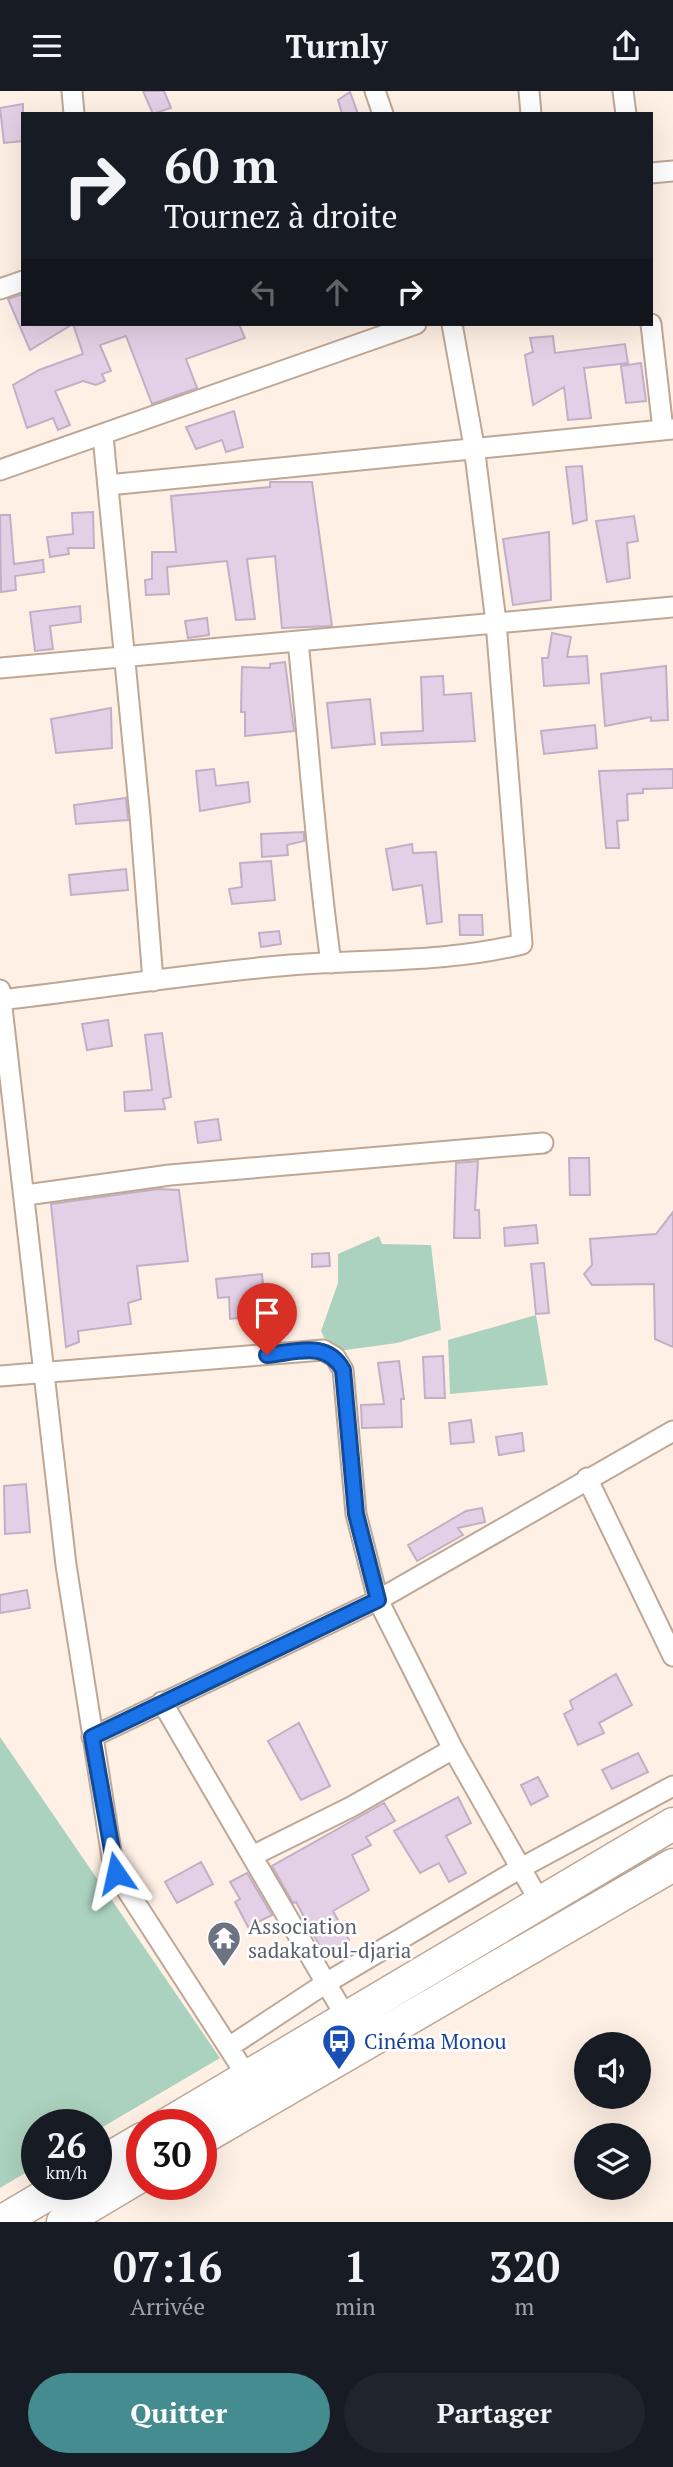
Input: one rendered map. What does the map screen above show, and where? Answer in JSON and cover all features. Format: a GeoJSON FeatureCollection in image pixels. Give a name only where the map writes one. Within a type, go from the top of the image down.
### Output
{"type":"FeatureCollection","features":[{"type":"Feature","properties":{"kind":"highway"},"geometry":{"type":"LineString","coordinates":[[217,2124],[254,2090],[346,2017],[673,1824]]}},
{"type":"Feature","properties":{"kind":"highway"},"geometry":{"type":"LineString","coordinates":[[206,2109],[254,2090],[673,1865]]}},
{"type":"Feature","properties":{"kind":"highway"},"geometry":{"type":"LineString","coordinates":[[63,2222],[126,2185]]}},
{"type":"Feature","properties":{"kind":"highway"},"geometry":{"type":"LineString","coordinates":[[1,2222],[38,2200]]}},
{"type":"Feature","properties":{"kind":"street"},"geometry":{"type":"LineString","coordinates":[[72,91],[74,112]]}},
{"type":"Feature","properties":{"kind":"street"},"geometry":{"type":"LineString","coordinates":[[375,91],[382,112]]}},
{"type":"Feature","properties":{"kind":"street"},"geometry":{"type":"LineString","coordinates":[[529,91],[531,112]]}},
{"type":"Feature","properties":{"kind":"street"},"geometry":{"type":"LineString","coordinates":[[623,91],[626,112]]}},
{"type":"Feature","properties":{"kind":"street"},"geometry":{"type":"LineString","coordinates":[[653,173],[673,171]]}},
{"type":"Feature","properties":{"kind":"street"},"geometry":{"type":"LineString","coordinates":[[0,289],[21,282]]}},
{"type":"Feature","properties":{"kind":"street"},"geometry":{"type":"LineString","coordinates":[[0,470],[410,326]]}},
{"type":"Feature","properties":{"kind":"street"},"geometry":{"type":"LineString","coordinates":[[254,2090],[116,1873],[66,1565],[26,1195],[0,997],[258,968],[403,961],[498,950],[522,944],[496,622],[474,446],[452,326]]}},
{"type":"Feature","properties":{"kind":"street"},"geometry":{"type":"LineString","coordinates":[[107,485],[474,446],[668,429],[651,326]]}},
{"type":"Feature","properties":{"kind":"street"},"geometry":{"type":"LineString","coordinates":[[103,436],[140,815],[153,981]]}},
{"type":"Feature","properties":{"kind":"street"},"geometry":{"type":"LineString","coordinates":[[0,668],[496,622],[673,610]]}},
{"type":"Feature","properties":{"kind":"street"},"geometry":{"type":"LineString","coordinates":[[298,641],[314,794],[317,869],[331,963]]}},
{"type":"Feature","properties":{"kind":"street"},"geometry":{"type":"LineString","coordinates":[[26,1195],[170,1175],[543,1143]]}},
{"type":"Feature","properties":{"kind":"street"},"geometry":{"type":"LineString","coordinates":[[0,1376],[323,1350],[330,1353],[343,1370],[356,1514],[378,1600],[453,1749],[540,1902]]}},
{"type":"Feature","properties":{"kind":"street"},"geometry":{"type":"LineString","coordinates":[[92,1737],[378,1600],[673,1431]]}},
{"type":"Feature","properties":{"kind":"street"},"geometry":{"type":"LineString","coordinates":[[587,1478],[673,1655]]}},
{"type":"Feature","properties":{"kind":"street"},"geometry":{"type":"LineString","coordinates":[[162,1702],[346,2017]]}},
{"type":"Feature","properties":{"kind":"street"},"geometry":{"type":"LineString","coordinates":[[252,1856],[351,1807],[453,1749]]}},
{"type":"Feature","properties":{"kind":"street"},"geometry":{"type":"LineString","coordinates":[[229,2047],[326,1983],[519,1869],[673,1786]]}},
{"type":"Feature","properties":{"kind":"green space"},"geometry":{"type":"Polygon","coordinates":[[[379,1236],[382,1244],[431,1245],[441,1330],[397,1343],[331,1352],[321,1331],[338,1283],[338,1254],[379,1236]]]}},
{"type":"Feature","properties":{"kind":"green space"},"geometry":{"type":"Polygon","coordinates":[[[536,1315],[548,1385],[450,1394],[448,1340],[536,1315]]]}},
{"type":"Feature","properties":{"kind":"green space"},"geometry":{"type":"Polygon","coordinates":[[[0,1737],[220,2058],[133,2109],[126,2109],[126,2113],[112,2122],[112,2109],[21,2109],[21,2176],[0,2188],[0,1737]]]}},
{"type":"Feature","properties":{"kind":"building"},"geometry":{"type":"Polygon","coordinates":[[[143,91],[164,91],[171,108],[152,112],[143,91]]]}},
{"type":"Feature","properties":{"kind":"building"},"geometry":{"type":"Polygon","coordinates":[[[350,92],[357,112],[341,112],[338,100],[350,92]]]}},
{"type":"Feature","properties":{"kind":"building"},"geometry":{"type":"Polygon","coordinates":[[[23,104],[21,141],[4,143],[0,108],[23,104]]]}},
{"type":"Feature","properties":{"kind":"building"},"geometry":{"type":"Polygon","coordinates":[[[21,295],[21,326],[70,326],[30,350],[8,299],[21,295]]]}},
{"type":"Feature","properties":{"kind":"building"},"geometry":{"type":"Polygon","coordinates":[[[74,326],[240,326],[245,338],[186,359],[197,388],[152,404],[126,336],[100,345],[111,371],[102,374],[105,381],[96,385],[83,381],[55,391],[70,425],[58,430],[53,418],[27,428],[13,385],[39,370],[83,354],[74,326]]]}},
{"type":"Feature","properties":{"kind":"building"},"geometry":{"type":"Polygon","coordinates":[[[553,336],[555,353],[625,344],[628,363],[584,368],[591,418],[568,420],[564,387],[533,405],[525,355],[533,352],[530,338],[553,336]]]}},
{"type":"Feature","properties":{"kind":"building"},"geometry":{"type":"Polygon","coordinates":[[[641,363],[646,401],[626,403],[621,366],[641,363]]]}},
{"type":"Feature","properties":{"kind":"building"},"geometry":{"type":"Polygon","coordinates":[[[234,411],[243,447],[226,452],[222,440],[196,449],[186,427],[234,411]]]}},
{"type":"Feature","properties":{"kind":"building"},"geometry":{"type":"Polygon","coordinates":[[[582,466],[587,520],[573,524],[566,467],[582,466]]]}},
{"type":"Feature","properties":{"kind":"building"},"geometry":{"type":"Polygon","coordinates":[[[270,482],[312,482],[332,626],[282,628],[275,556],[247,559],[255,619],[236,620],[227,561],[167,567],[169,594],[146,595],[145,580],[152,579],[152,552],[176,552],[171,496],[270,487],[270,482]]]}},
{"type":"Feature","properties":{"kind":"building"},"geometry":{"type":"Polygon","coordinates":[[[93,512],[94,548],[68,548],[69,554],[50,557],[47,537],[73,534],[72,513],[93,512]]]}},
{"type":"Feature","properties":{"kind":"building"},"geometry":{"type":"Polygon","coordinates":[[[0,515],[10,515],[14,564],[43,560],[44,572],[15,576],[16,590],[1,592],[0,515]]]}},
{"type":"Feature","properties":{"kind":"building"},"geometry":{"type":"Polygon","coordinates":[[[634,516],[638,541],[627,543],[630,578],[607,582],[596,521],[634,516]]]}},
{"type":"Feature","properties":{"kind":"building"},"geometry":{"type":"Polygon","coordinates":[[[549,532],[551,600],[513,605],[503,539],[549,532]]]}},
{"type":"Feature","properties":{"kind":"building"},"geometry":{"type":"Polygon","coordinates":[[[80,606],[81,622],[50,626],[53,649],[35,651],[30,612],[80,606]]]}},
{"type":"Feature","properties":{"kind":"building"},"geometry":{"type":"Polygon","coordinates":[[[207,618],[209,635],[188,638],[185,621],[207,618]]]}},
{"type":"Feature","properties":{"kind":"building"},"geometry":{"type":"Polygon","coordinates":[[[552,633],[571,637],[567,657],[587,656],[589,683],[544,686],[542,658],[548,658],[552,633]]]}},
{"type":"Feature","properties":{"kind":"building"},"geometry":{"type":"Polygon","coordinates":[[[285,662],[294,731],[245,736],[245,712],[241,712],[242,667],[270,668],[270,664],[285,662]]]}},
{"type":"Feature","properties":{"kind":"building"},"geometry":{"type":"Polygon","coordinates":[[[666,666],[668,720],[651,721],[651,717],[605,726],[601,674],[666,666]]]}},
{"type":"Feature","properties":{"kind":"building"},"geometry":{"type":"Polygon","coordinates":[[[443,676],[444,695],[471,693],[475,741],[382,745],[381,733],[423,731],[421,677],[443,676]]]}},
{"type":"Feature","properties":{"kind":"building"},"geometry":{"type":"Polygon","coordinates":[[[370,699],[375,744],[332,748],[327,703],[370,699]]]}},
{"type":"Feature","properties":{"kind":"building"},"geometry":{"type":"Polygon","coordinates":[[[111,708],[112,748],[56,753],[51,719],[111,708]]]}},
{"type":"Feature","properties":{"kind":"building"},"geometry":{"type":"Polygon","coordinates":[[[595,725],[597,748],[544,754],[541,731],[595,725]]]}},
{"type":"Feature","properties":{"kind":"building"},"geometry":{"type":"Polygon","coordinates":[[[214,769],[216,786],[248,782],[250,802],[200,811],[196,771],[214,769]]]}},
{"type":"Feature","properties":{"kind":"building"},"geometry":{"type":"Polygon","coordinates":[[[673,769],[673,788],[643,789],[643,793],[627,794],[628,820],[617,821],[619,848],[606,848],[599,771],[673,769]]]}},
{"type":"Feature","properties":{"kind":"building"},"geometry":{"type":"Polygon","coordinates":[[[126,798],[128,820],[76,824],[74,805],[126,798]]]}},
{"type":"Feature","properties":{"kind":"building"},"geometry":{"type":"Polygon","coordinates":[[[304,832],[304,841],[287,845],[288,855],[262,857],[261,834],[304,832]]]}},
{"type":"Feature","properties":{"kind":"building"},"geometry":{"type":"Polygon","coordinates":[[[412,844],[413,853],[436,852],[442,922],[427,924],[422,885],[393,890],[386,849],[412,844]]]}},
{"type":"Feature","properties":{"kind":"building"},"geometry":{"type":"Polygon","coordinates":[[[271,861],[275,900],[232,904],[229,889],[242,887],[240,863],[271,861]]]}},
{"type":"Feature","properties":{"kind":"building"},"geometry":{"type":"Polygon","coordinates":[[[126,869],[128,890],[71,895],[69,875],[126,869]]]}},
{"type":"Feature","properties":{"kind":"building"},"geometry":{"type":"Polygon","coordinates":[[[459,915],[482,915],[483,935],[460,935],[459,915]]]}},
{"type":"Feature","properties":{"kind":"building"},"geometry":{"type":"Polygon","coordinates":[[[279,931],[281,944],[261,947],[259,933],[279,931]]]}},
{"type":"Feature","properties":{"kind":"building"},"geometry":{"type":"Polygon","coordinates":[[[108,1020],[112,1046],[87,1050],[82,1024],[108,1020]]]}},
{"type":"Feature","properties":{"kind":"building"},"geometry":{"type":"Polygon","coordinates":[[[162,1033],[171,1097],[163,1099],[165,1109],[125,1111],[124,1092],[152,1090],[145,1035],[162,1033]]]}},
{"type":"Feature","properties":{"kind":"building"},"geometry":{"type":"Polygon","coordinates":[[[218,1119],[221,1140],[198,1143],[195,1122],[218,1119]]]}},
{"type":"Feature","properties":{"kind":"building"},"geometry":{"type":"Polygon","coordinates":[[[569,1158],[589,1158],[590,1195],[570,1195],[569,1158]]]}},
{"type":"Feature","properties":{"kind":"building"},"geometry":{"type":"Polygon","coordinates":[[[478,1161],[475,1210],[479,1210],[480,1238],[454,1238],[456,1163],[478,1161]]]}},
{"type":"Feature","properties":{"kind":"building"},"geometry":{"type":"Polygon","coordinates":[[[158,1189],[179,1190],[188,1261],[137,1266],[141,1299],[128,1303],[131,1324],[78,1331],[79,1342],[66,1347],[51,1204],[158,1189]]]}},
{"type":"Feature","properties":{"kind":"building"},"geometry":{"type":"Polygon","coordinates":[[[673,1212],[673,1347],[655,1339],[654,1284],[592,1285],[584,1274],[592,1265],[590,1239],[656,1234],[673,1212]]]}},
{"type":"Feature","properties":{"kind":"building"},"geometry":{"type":"Polygon","coordinates":[[[536,1225],[538,1243],[505,1246],[504,1228],[536,1225]]]}},
{"type":"Feature","properties":{"kind":"building"},"geometry":{"type":"Polygon","coordinates":[[[329,1253],[330,1266],[312,1267],[312,1254],[329,1253]]]}},
{"type":"Feature","properties":{"kind":"building"},"geometry":{"type":"Polygon","coordinates":[[[544,1263],[549,1313],[536,1314],[531,1264],[544,1263]]]}},
{"type":"Feature","properties":{"kind":"building"},"geometry":{"type":"Polygon","coordinates":[[[262,1274],[266,1315],[230,1319],[229,1297],[218,1298],[216,1279],[262,1274]]]}},
{"type":"Feature","properties":{"kind":"building"},"geometry":{"type":"Polygon","coordinates":[[[443,1356],[445,1398],[425,1398],[423,1357],[443,1356]]]}},
{"type":"Feature","properties":{"kind":"building"},"geometry":{"type":"Polygon","coordinates":[[[399,1361],[404,1399],[401,1399],[402,1427],[362,1428],[361,1405],[384,1404],[378,1363],[399,1361]]]}},
{"type":"Feature","properties":{"kind":"building"},"geometry":{"type":"Polygon","coordinates":[[[471,1420],[474,1442],[451,1444],[449,1423],[471,1420]]]}},
{"type":"Feature","properties":{"kind":"building"},"geometry":{"type":"Polygon","coordinates":[[[522,1433],[524,1451],[499,1455],[496,1437],[522,1433]]]}},
{"type":"Feature","properties":{"kind":"building"},"geometry":{"type":"Polygon","coordinates":[[[26,1484],[30,1532],[5,1534],[4,1486],[26,1484]]]}},
{"type":"Feature","properties":{"kind":"building"},"geometry":{"type":"Polygon","coordinates":[[[482,1508],[485,1522],[458,1528],[463,1535],[417,1561],[408,1545],[466,1511],[482,1508]]]}},
{"type":"Feature","properties":{"kind":"building"},"geometry":{"type":"Polygon","coordinates":[[[27,1590],[30,1608],[0,1613],[0,1595],[27,1590]]]}},
{"type":"Feature","properties":{"kind":"building"},"geometry":{"type":"Polygon","coordinates":[[[616,1674],[632,1705],[599,1723],[604,1733],[578,1745],[564,1714],[573,1709],[570,1701],[616,1674]]]}},
{"type":"Feature","properties":{"kind":"building"},"geometry":{"type":"Polygon","coordinates":[[[299,1723],[330,1786],[301,1800],[268,1741],[299,1723]]]}},
{"type":"Feature","properties":{"kind":"building"},"geometry":{"type":"Polygon","coordinates":[[[638,1753],[648,1772],[612,1789],[602,1770],[638,1753]]]}},
{"type":"Feature","properties":{"kind":"building"},"geometry":{"type":"Polygon","coordinates":[[[538,1777],[548,1796],[531,1805],[521,1785],[538,1777]]]}},
{"type":"Feature","properties":{"kind":"building"},"geometry":{"type":"Polygon","coordinates":[[[458,1797],[471,1823],[446,1836],[466,1873],[449,1882],[439,1863],[420,1873],[394,1831],[458,1797]]]}},
{"type":"Feature","properties":{"kind":"building"},"geometry":{"type":"Polygon","coordinates":[[[384,1803],[395,1821],[366,1837],[371,1845],[352,1855],[369,1890],[333,1911],[349,1940],[324,1954],[296,1902],[293,1903],[272,1866],[384,1803]]]}},
{"type":"Feature","properties":{"kind":"building"},"geometry":{"type":"Polygon","coordinates":[[[201,1862],[213,1884],[177,1903],[165,1882],[201,1862]]]}},
{"type":"Feature","properties":{"kind":"building"},"geometry":{"type":"Polygon","coordinates":[[[247,1873],[272,1915],[248,1927],[235,1902],[240,1899],[230,1882],[247,1873]]]}},
{"type":"Feature","properties":{"kind":"place","name":"Association sadakatoul-djaria"},"geometry":{"type":"Point","coordinates":[224,1968]}},
{"type":"Feature","properties":{"kind":"place","name":"Cinéma Monou"},"geometry":{"type":"Point","coordinates":[339,2071]}},
{"type":"Feature","properties":{"kind":"route"},"geometry":{"type":"LineString","coordinates":[[116,1873],[92,1737],[378,1600],[356,1514],[343,1370],[335,1357],[323,1350],[267,1355]]}}]}
